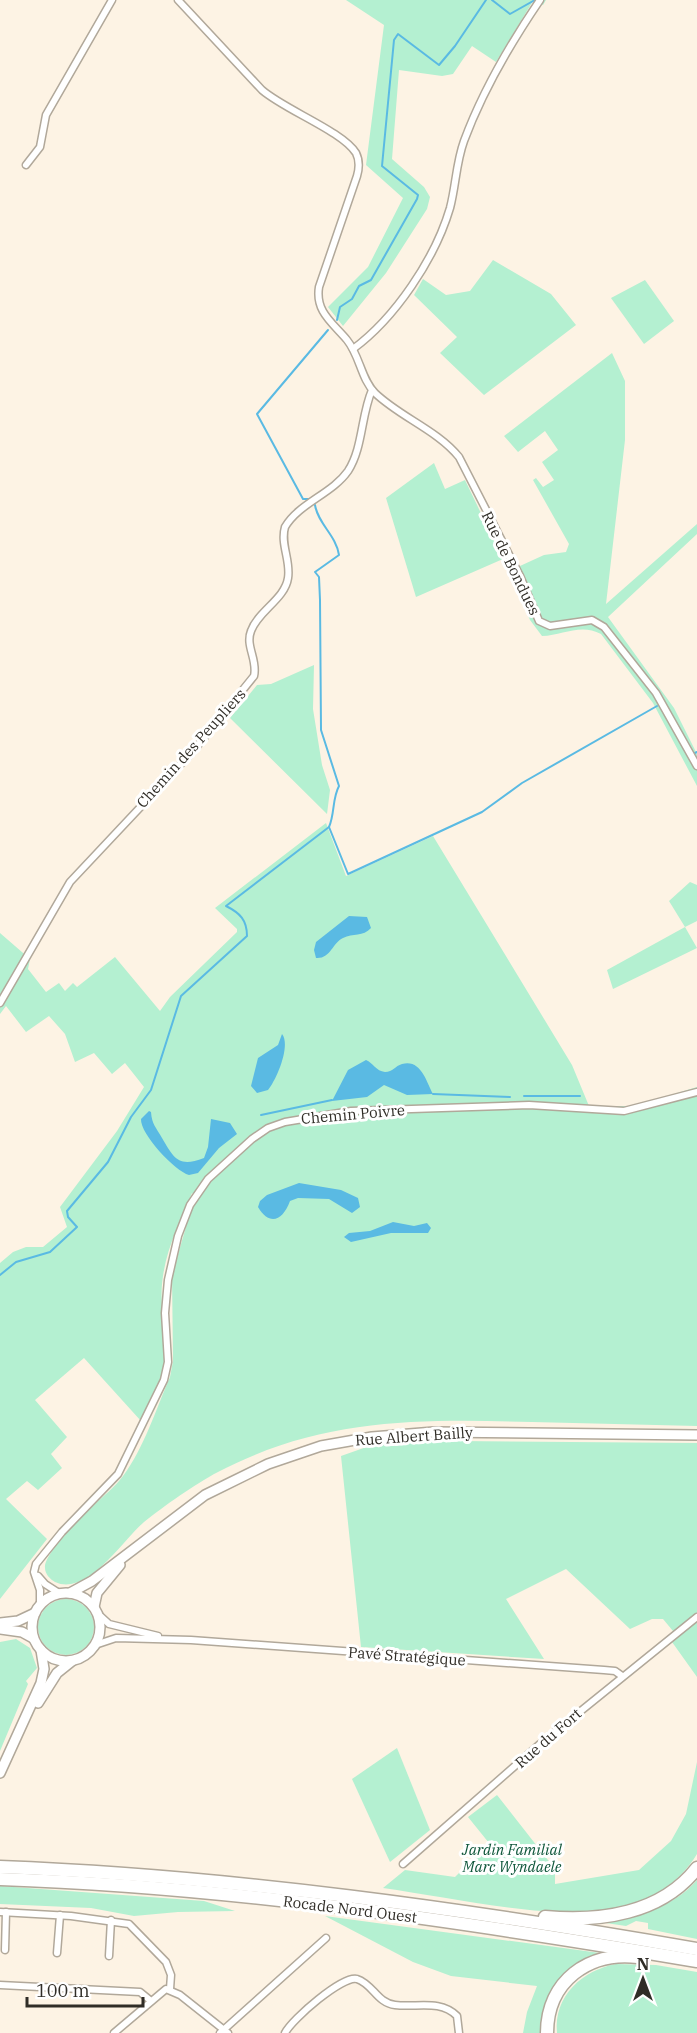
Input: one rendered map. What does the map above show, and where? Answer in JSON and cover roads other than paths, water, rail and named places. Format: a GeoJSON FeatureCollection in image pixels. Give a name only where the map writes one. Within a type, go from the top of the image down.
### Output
{"type":"FeatureCollection","features":[{"type":"Feature","properties":{"kind":"highway","name":"Rocade Nord Ouest"},"geometry":{"type":"LineString","coordinates":[[0,1867],[170,1877],[323,1893],[517,1919],[697,1948]]}},
{"type":"Feature","properties":{"kind":"highway"},"geometry":{"type":"LineString","coordinates":[[323,1893],[552,1917],[596,1917],[625,1913],[651,1904],[675,1890],[697,1868]]}},
{"type":"Feature","properties":{"kind":"highway","name":"Rocade Nord Ouest"},"geometry":{"type":"LineString","coordinates":[[0,1879],[135,1886],[308,1903],[498,1928],[697,1962]]}},
{"type":"Feature","properties":{"kind":"highway"},"geometry":{"type":"LineString","coordinates":[[547,2033],[551,2006],[560,1987],[573,1973],[591,1962],[628,1956],[697,1962]]}},
{"type":"Feature","properties":{"kind":"main road","name":"Rue Albert Bailly"},"geometry":{"type":"LineString","coordinates":[[70,1593],[92,1581],[205,1495],[252,1470],[302,1452],[356,1439],[457,1432],[697,1435]]}},
{"type":"Feature","properties":{"kind":"main road","name":"Rue Albert Bailly"},"geometry":{"type":"LineString","coordinates":[[96,1610],[99,1590],[154,1533]]}},
{"type":"Feature","properties":{"kind":"main road"},"geometry":{"type":"LineString","coordinates":[[20,1733],[57,1673],[86,1654],[95,1645],[100,1632],[96,1610],[86,1599],[70,1593],[59,1593],[40,1604],[32,1625],[33,1638]]}},
{"type":"Feature","properties":{"kind":"main road"},"geometry":{"type":"LineString","coordinates":[[0,1623],[18,1621],[35,1613]]}},
{"type":"Feature","properties":{"kind":"main road"},"geometry":{"type":"LineString","coordinates":[[0,1629],[22,1632],[33,1638],[41,1650],[56,1660],[74,1660]]}},
{"type":"Feature","properties":{"kind":"main road"},"geometry":{"type":"LineString","coordinates":[[0,1773],[42,1680],[41,1650]]}},
{"type":"Feature","properties":{"kind":"street"},"geometry":{"type":"LineString","coordinates":[[26,165],[40,147],[46,115],[112,0]]}},
{"type":"Feature","properties":{"kind":"street"},"geometry":{"type":"LineString","coordinates":[[178,0],[262,90],[278,103],[337,137],[357,157],[357,176],[320,280],[318,296],[322,313],[353,349],[372,390]]}},
{"type":"Feature","properties":{"kind":"street"},"geometry":{"type":"LineString","coordinates":[[353,349],[390,316],[426,259],[450,208],[456,171],[469,129],[508,48],[540,0]]}},
{"type":"Feature","properties":{"kind":"street","name":"Rue de Bondues"},"geometry":{"type":"LineString","coordinates":[[372,390],[398,413],[448,446],[459,457],[520,576],[539,621],[550,626],[592,620],[604,627],[656,693],[697,766]]}},
{"type":"Feature","properties":{"kind":"street","name":"Chemin des Peupliers"},"geometry":{"type":"LineString","coordinates":[[0,1003],[58,899],[74,877],[190,754],[254,676],[255,663],[249,641],[251,630],[287,582],[285,527],[347,471],[354,458],[363,412],[372,390]]}},
{"type":"Feature","properties":{"kind":"street","name":"Chemin Poivre"},"geometry":{"type":"LineString","coordinates":[[38,1561],[62,1532],[110,1484],[126,1461],[167,1372],[167,1287],[184,1219],[194,1198],[208,1179],[262,1131],[293,1120],[359,1110],[530,1106],[619,1111],[647,1107],[697,1092]]}},
{"type":"Feature","properties":{"kind":"street"},"geometry":{"type":"LineString","coordinates":[[38,1561],[36,1568],[41,1580],[59,1593]]}},
{"type":"Feature","properties":{"kind":"street"},"geometry":{"type":"LineString","coordinates":[[38,1561],[34,1572],[40,1590],[40,1604]]}},
{"type":"Feature","properties":{"kind":"street","name":"Pavé Stratégique"},"geometry":{"type":"LineString","coordinates":[[96,1610],[105,1622],[127,1630],[191,1640]]}},
{"type":"Feature","properties":{"kind":"street","name":"Rue du Fort"},"geometry":{"type":"LineString","coordinates":[[403,1864],[622,1676],[697,1617]]}},
{"type":"Feature","properties":{"kind":"street","name":"Pavé Stratégique"},"geometry":{"type":"LineString","coordinates":[[95,1645],[116,1638],[191,1640],[604,1670],[615,1671],[622,1676]]}},
{"type":"Feature","properties":{"kind":"street"},"geometry":{"type":"LineString","coordinates":[[5,1950],[3,1912],[124,1922],[135,1928],[166,1962],[171,1975],[170,1989]]}},
{"type":"Feature","properties":{"kind":"street"},"geometry":{"type":"LineString","coordinates":[[57,1953],[60,1915]]}},
{"type":"Feature","properties":{"kind":"street"},"geometry":{"type":"LineString","coordinates":[[109,1956],[111,1920]]}},
{"type":"Feature","properties":{"kind":"street"},"geometry":{"type":"LineString","coordinates":[[114,2033],[164,1989],[170,1989],[224,2032],[326,1938]]}},
{"type":"Feature","properties":{"kind":"street"},"geometry":{"type":"LineString","coordinates":[[285,2033],[317,2001],[350,1979],[361,1981],[379,1999],[393,2005],[446,2007],[457,2016],[459,2033]]}},
{"type":"Feature","properties":{"kind":"street"},"geometry":{"type":"LineString","coordinates":[[0,1984],[140,1992],[151,2001]]}},
{"type":"Feature","properties":{"kind":"water"},"geometry":{"type":"Polygon","coordinates":[[[349,916],[367,917],[371,928],[365,933],[339,940],[325,956],[316,958],[314,950],[316,942],[349,916]]]}},
{"type":"Feature","properties":{"kind":"water"},"geometry":{"type":"Polygon","coordinates":[[[282,1034],[285,1046],[279,1070],[268,1090],[257,1093],[251,1086],[258,1058],[278,1045],[282,1034]]]}},
{"type":"Feature","properties":{"kind":"water"},"geometry":{"type":"Polygon","coordinates":[[[366,1060],[385,1072],[402,1064],[414,1065],[422,1072],[433,1094],[407,1095],[384,1085],[367,1097],[332,1101],[348,1070],[366,1060]]]}},
{"type":"Feature","properties":{"kind":"water"},"geometry":{"type":"Polygon","coordinates":[[[149,1111],[170,1151],[182,1161],[188,1162],[204,1158],[208,1147],[211,1119],[230,1123],[237,1134],[219,1148],[198,1173],[189,1175],[175,1167],[146,1134],[141,1119],[149,1111]]]}},
{"type":"Feature","properties":{"kind":"water"},"geometry":{"type":"Polygon","coordinates":[[[299,1183],[341,1190],[358,1198],[360,1207],[352,1213],[329,1199],[298,1198],[290,1201],[280,1217],[272,1219],[258,1207],[260,1201],[267,1195],[299,1183]]]}},
{"type":"Feature","properties":{"kind":"water"},"geometry":{"type":"Polygon","coordinates":[[[393,1222],[414,1226],[427,1223],[431,1228],[428,1233],[391,1233],[351,1242],[344,1237],[349,1233],[370,1231],[393,1222]]]}},
{"type":"Feature","properties":{"kind":"waterway"},"geometry":{"type":"LineString","coordinates":[[337,320],[340,307],[352,299],[359,286],[371,280],[418,195],[382,166],[394,40],[398,34],[439,65],[455,46],[486,0]]}},
{"type":"Feature","properties":{"kind":"waterway"},"geometry":{"type":"LineString","coordinates":[[492,0],[510,14],[535,0]]}},
{"type":"Feature","properties":{"kind":"waterway"},"geometry":{"type":"LineString","coordinates":[[310,499],[303,499],[257,414],[328,330]]}},
{"type":"Feature","properties":{"kind":"waterway"},"geometry":{"type":"LineString","coordinates":[[0,1275],[16,1262],[50,1252],[77,1227],[68,1217],[67,1211],[108,1162],[131,1117],[151,1090],[181,996],[247,936],[242,918],[226,906],[329,827],[339,786],[321,730],[320,600],[319,577],[315,572],[339,555],[315,505]]}},
{"type":"Feature","properties":{"kind":"waterway"},"geometry":{"type":"LineString","coordinates":[[329,827],[348,874],[482,812],[522,783],[657,706]]}},
{"type":"Feature","properties":{"kind":"waterway"},"geometry":{"type":"LineString","coordinates":[[433,1094],[510,1097]]}},
{"type":"Feature","properties":{"kind":"waterway"},"geometry":{"type":"LineString","coordinates":[[524,1096],[580,1096]]}},
{"type":"Feature","properties":{"kind":"waterway"},"geometry":{"type":"LineString","coordinates":[[261,1115],[332,1100]]}},
{"type":"Feature","properties":{"kind":"park label","name":"Jardin Familial Marc Wyndaele"},"geometry":{"type":"Point","coordinates":[512,1858]}}]}
